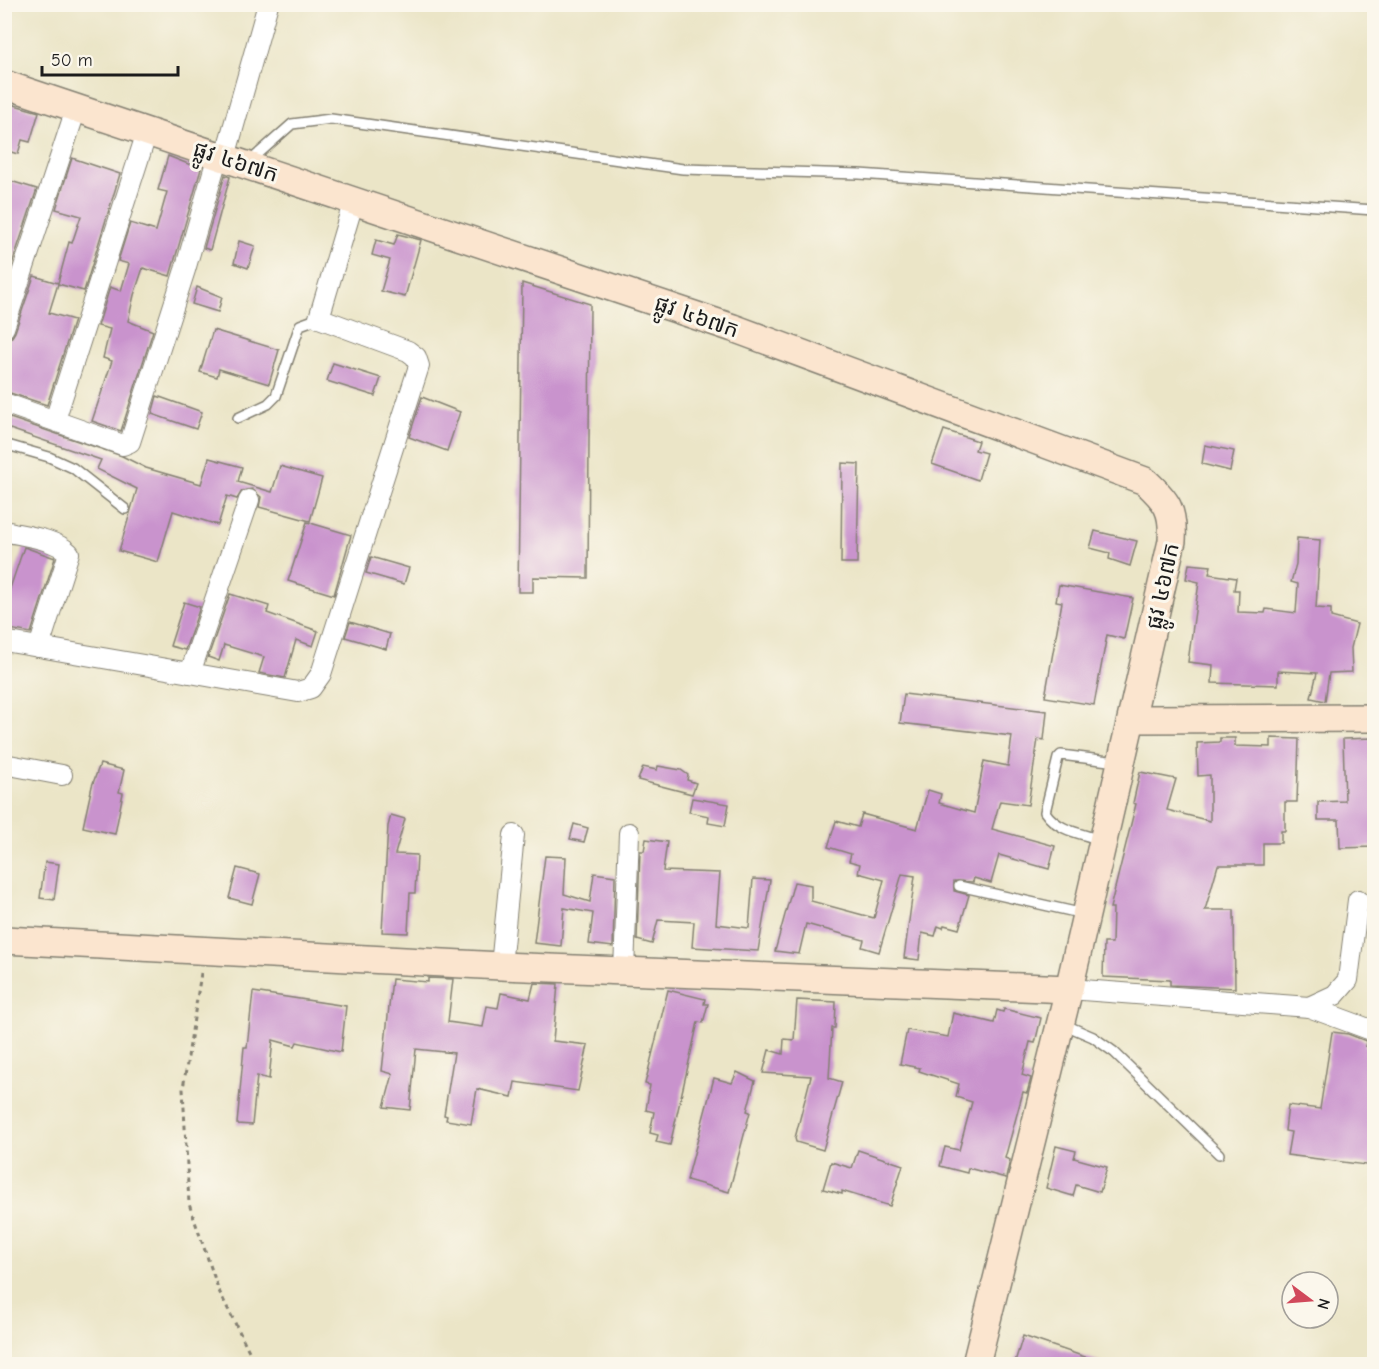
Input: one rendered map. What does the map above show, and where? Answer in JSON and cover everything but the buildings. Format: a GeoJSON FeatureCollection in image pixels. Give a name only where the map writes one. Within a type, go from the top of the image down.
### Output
{"type":"FeatureCollection","features":[{"type":"Feature","properties":{"kind":"street"},"geometry":{"type":"LineString","coordinates":[[4,403],[123,445],[130,442],[182,281],[230,159],[268,4]]}},
{"type":"Feature","properties":{"kind":"street","name":"ផ្លូវ ៤៦៧ក"},"geometry":{"type":"LineString","coordinates":[[4,84],[733,328],[1145,481],[1166,500],[1174,522],[1172,541],[1133,719],[1061,1023],[975,1365]]}},
{"type":"Feature","properties":{"kind":"street"},"geometry":{"type":"LineString","coordinates":[[4,328],[76,109]]}},
{"type":"Feature","properties":{"kind":"street"},"geometry":{"type":"LineString","coordinates":[[56,420],[147,132]]}},
{"type":"Feature","properties":{"kind":"street"},"geometry":{"type":"LineString","coordinates":[[4,641],[298,692],[311,688],[321,674],[419,366],[416,357],[408,351],[319,318],[354,200]]}},
{"type":"Feature","properties":{"kind":"street"},"geometry":{"type":"LineString","coordinates":[[190,673],[249,500]]}},
{"type":"Feature","properties":{"kind":"street"},"geometry":{"type":"LineString","coordinates":[[4,531],[48,542],[64,548],[69,554],[39,647]]}},
{"type":"Feature","properties":{"kind":"street"},"geometry":{"type":"LineString","coordinates":[[1133,719],[1374,718]]}},
{"type":"Feature","properties":{"kind":"street"},"geometry":{"type":"LineString","coordinates":[[4,764],[62,775]]}},
{"type":"Feature","properties":{"kind":"street"},"geometry":{"type":"LineString","coordinates":[[624,971],[629,832]]}},
{"type":"Feature","properties":{"kind":"street"},"geometry":{"type":"LineString","coordinates":[[501,966],[514,835]]}},
{"type":"Feature","properties":{"kind":"street"},"geometry":{"type":"LineString","coordinates":[[1309,1007],[1335,995],[1348,980],[1358,900]]}},
{"type":"Feature","properties":{"kind":"street"},"geometry":{"type":"LineString","coordinates":[[4,940],[501,966],[1069,989],[1309,1007],[1374,1031]]}},
{"type":"Feature","properties":{"kind":"lane"},"geometry":{"type":"LineString","coordinates":[[230,159],[292,124],[331,119],[683,169],[859,174],[1374,210]]}},
{"type":"Feature","properties":{"kind":"lane"},"geometry":{"type":"LineString","coordinates":[[238,418],[267,404],[276,396],[300,325],[319,318]]}},
{"type":"Feature","properties":{"kind":"lane"},"geometry":{"type":"LineString","coordinates":[[4,444],[49,457],[73,468],[125,509]]}},
{"type":"Feature","properties":{"kind":"lane"},"geometry":{"type":"LineString","coordinates":[[1104,840],[1062,828],[1053,823],[1045,812],[1061,755],[1122,763]]}},
{"type":"Feature","properties":{"kind":"lane"},"geometry":{"type":"LineString","coordinates":[[959,886],[1086,914]]}},
{"type":"Feature","properties":{"kind":"lane"},"geometry":{"type":"LineString","coordinates":[[1061,1023],[1093,1037],[1114,1052],[1219,1154]]}},
{"type":"Feature","properties":{"kind":"path"},"geometry":{"type":"LineString","coordinates":[[204,950],[183,1089],[189,1204],[219,1291],[252,1357],[253,1365]]}}]}
